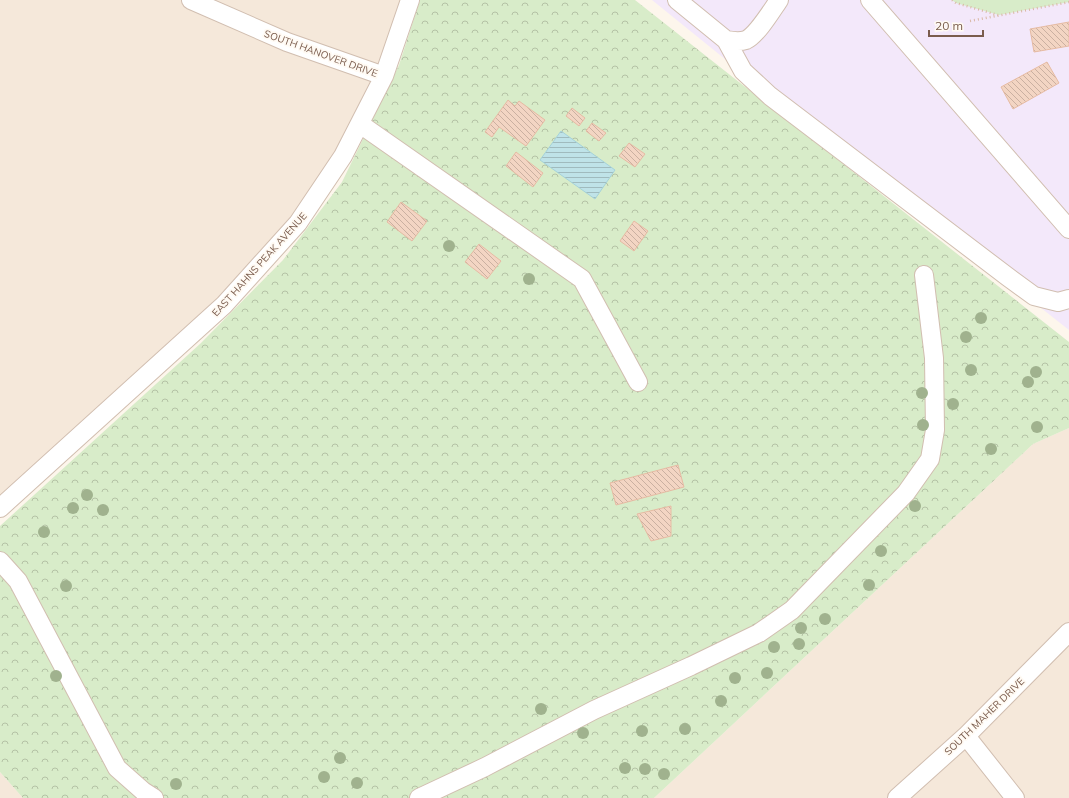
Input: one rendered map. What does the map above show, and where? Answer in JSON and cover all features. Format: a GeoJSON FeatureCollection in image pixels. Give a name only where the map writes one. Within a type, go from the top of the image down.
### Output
{"type":"FeatureCollection","features":[{"type":"Feature","properties":{"kind":"street","name":"SOUTH HANOVER DRIVE"},"geometry":{"type":"LineString","coordinates":[[191,0],[287,42],[384,76]]}},
{"type":"Feature","properties":{"kind":"street","name":"EAST HAHNS PEAK AVENUE"},"geometry":{"type":"LineString","coordinates":[[0,508],[224,306],[298,223],[343,156],[360,124],[384,76],[410,0]]}},
{"type":"Feature","properties":{"kind":"street"},"geometry":{"type":"LineString","coordinates":[[677,0],[726,40],[743,71],[770,96],[1034,296],[1058,302],[1069,299]]}},
{"type":"Feature","properties":{"kind":"street"},"geometry":{"type":"LineString","coordinates":[[726,40],[746,40],[757,31],[779,0]]}},
{"type":"Feature","properties":{"kind":"street"},"geometry":{"type":"LineString","coordinates":[[870,0],[1069,229]]}},
{"type":"Feature","properties":{"kind":"street"},"geometry":{"type":"LineString","coordinates":[[360,124],[582,279],[638,382]]}},
{"type":"Feature","properties":{"kind":"street"},"geometry":{"type":"LineString","coordinates":[[419,798],[485,767],[594,710],[759,633],[792,610],[906,493],[930,459],[935,430],[934,358],[924,275]]}},
{"type":"Feature","properties":{"kind":"street"},"geometry":{"type":"LineString","coordinates":[[0,561],[18,580],[117,768],[143,791],[154,798]]}},
{"type":"Feature","properties":{"kind":"street","name":"SOUTH MAHER DRIVE"},"geometry":{"type":"LineString","coordinates":[[897,798],[966,736],[1069,632]]}},
{"type":"Feature","properties":{"kind":"street"},"geometry":{"type":"LineString","coordinates":[[966,736],[1015,798]]}},
{"type":"Feature","properties":{"kind":"path"},"geometry":{"type":"LineString","coordinates":[[952,0],[956,3],[999,15]]}},
{"type":"Feature","properties":{"kind":"path"},"geometry":{"type":"LineString","coordinates":[[970,21],[1069,2]]}},
{"type":"Feature","properties":{"kind":"shaded area"},"geometry":{"type":"Polygon","coordinates":[[[0,0],[410,0],[384,76],[298,223],[0,508],[0,0]]]}},
{"type":"Feature","properties":{"kind":"shaded area"},"geometry":{"type":"Polygon","coordinates":[[[652,0],[1069,0],[1069,330],[741,72],[652,0]]]}},
{"type":"Feature","properties":{"kind":"shaded area"},"geometry":{"type":"Polygon","coordinates":[[[1069,428],[1069,798],[654,798],[1033,444],[1069,428]]]}},
{"type":"Feature","properties":{"kind":"shaded area"},"geometry":{"type":"Polygon","coordinates":[[[0,772],[23,798],[0,798],[0,772]]]}},
{"type":"Feature","properties":{"kind":"green space"},"geometry":{"type":"Polygon","coordinates":[[[420,0],[635,0],[1069,342],[1069,428],[1033,444],[654,798],[23,798],[0,772],[0,526],[201,343],[283,260],[342,182],[399,65],[420,0]]]}},
{"type":"Feature","properties":{"kind":"green space"},"geometry":{"type":"Polygon","coordinates":[[[952,0],[1069,0],[1069,2],[999,15],[956,3],[952,0]]]}},
{"type":"Feature","properties":{"kind":"water"},"geometry":{"type":"Polygon","coordinates":[[[561,131],[615,170],[595,199],[540,160],[561,131]]]}},
{"type":"Feature","properties":{"kind":"building"},"geometry":{"type":"Polygon","coordinates":[[[1069,22],[1069,46],[1034,52],[1030,29],[1069,22]]]}},
{"type":"Feature","properties":{"kind":"building"},"geometry":{"type":"Polygon","coordinates":[[[1047,62],[1059,83],[1013,109],[1001,87],[1047,62]]]}},
{"type":"Feature","properties":{"kind":"building"},"geometry":{"type":"Polygon","coordinates":[[[508,100],[515,106],[519,101],[545,120],[526,146],[499,127],[492,137],[485,132],[508,100]]]}},
{"type":"Feature","properties":{"kind":"building"},"geometry":{"type":"Polygon","coordinates":[[[572,108],[585,118],[579,126],[566,116],[572,108]]]}},
{"type":"Feature","properties":{"kind":"building"},"geometry":{"type":"Polygon","coordinates":[[[592,123],[606,133],[599,141],[586,131],[592,123]]]}},
{"type":"Feature","properties":{"kind":"building"},"geometry":{"type":"Polygon","coordinates":[[[629,143],[645,154],[635,167],[619,156],[629,143]]]}},
{"type":"Feature","properties":{"kind":"building"},"geometry":{"type":"Polygon","coordinates":[[[516,152],[543,173],[533,187],[506,166],[516,152]]]}},
{"type":"Feature","properties":{"kind":"building"},"geometry":{"type":"Polygon","coordinates":[[[401,202],[427,221],[412,241],[387,222],[401,202]]]}},
{"type":"Feature","properties":{"kind":"building"},"geometry":{"type":"Polygon","coordinates":[[[634,221],[648,231],[634,251],[620,241],[634,221]]]}},
{"type":"Feature","properties":{"kind":"building"},"geometry":{"type":"Polygon","coordinates":[[[479,244],[501,261],[487,279],[465,262],[479,244]]]}},
{"type":"Feature","properties":{"kind":"building"},"geometry":{"type":"Polygon","coordinates":[[[678,465],[684,487],[616,505],[610,483],[678,465]]]}},
{"type":"Feature","properties":{"kind":"building"},"geometry":{"type":"Polygon","coordinates":[[[671,506],[671,536],[651,541],[637,514],[671,506]]]}}]}
